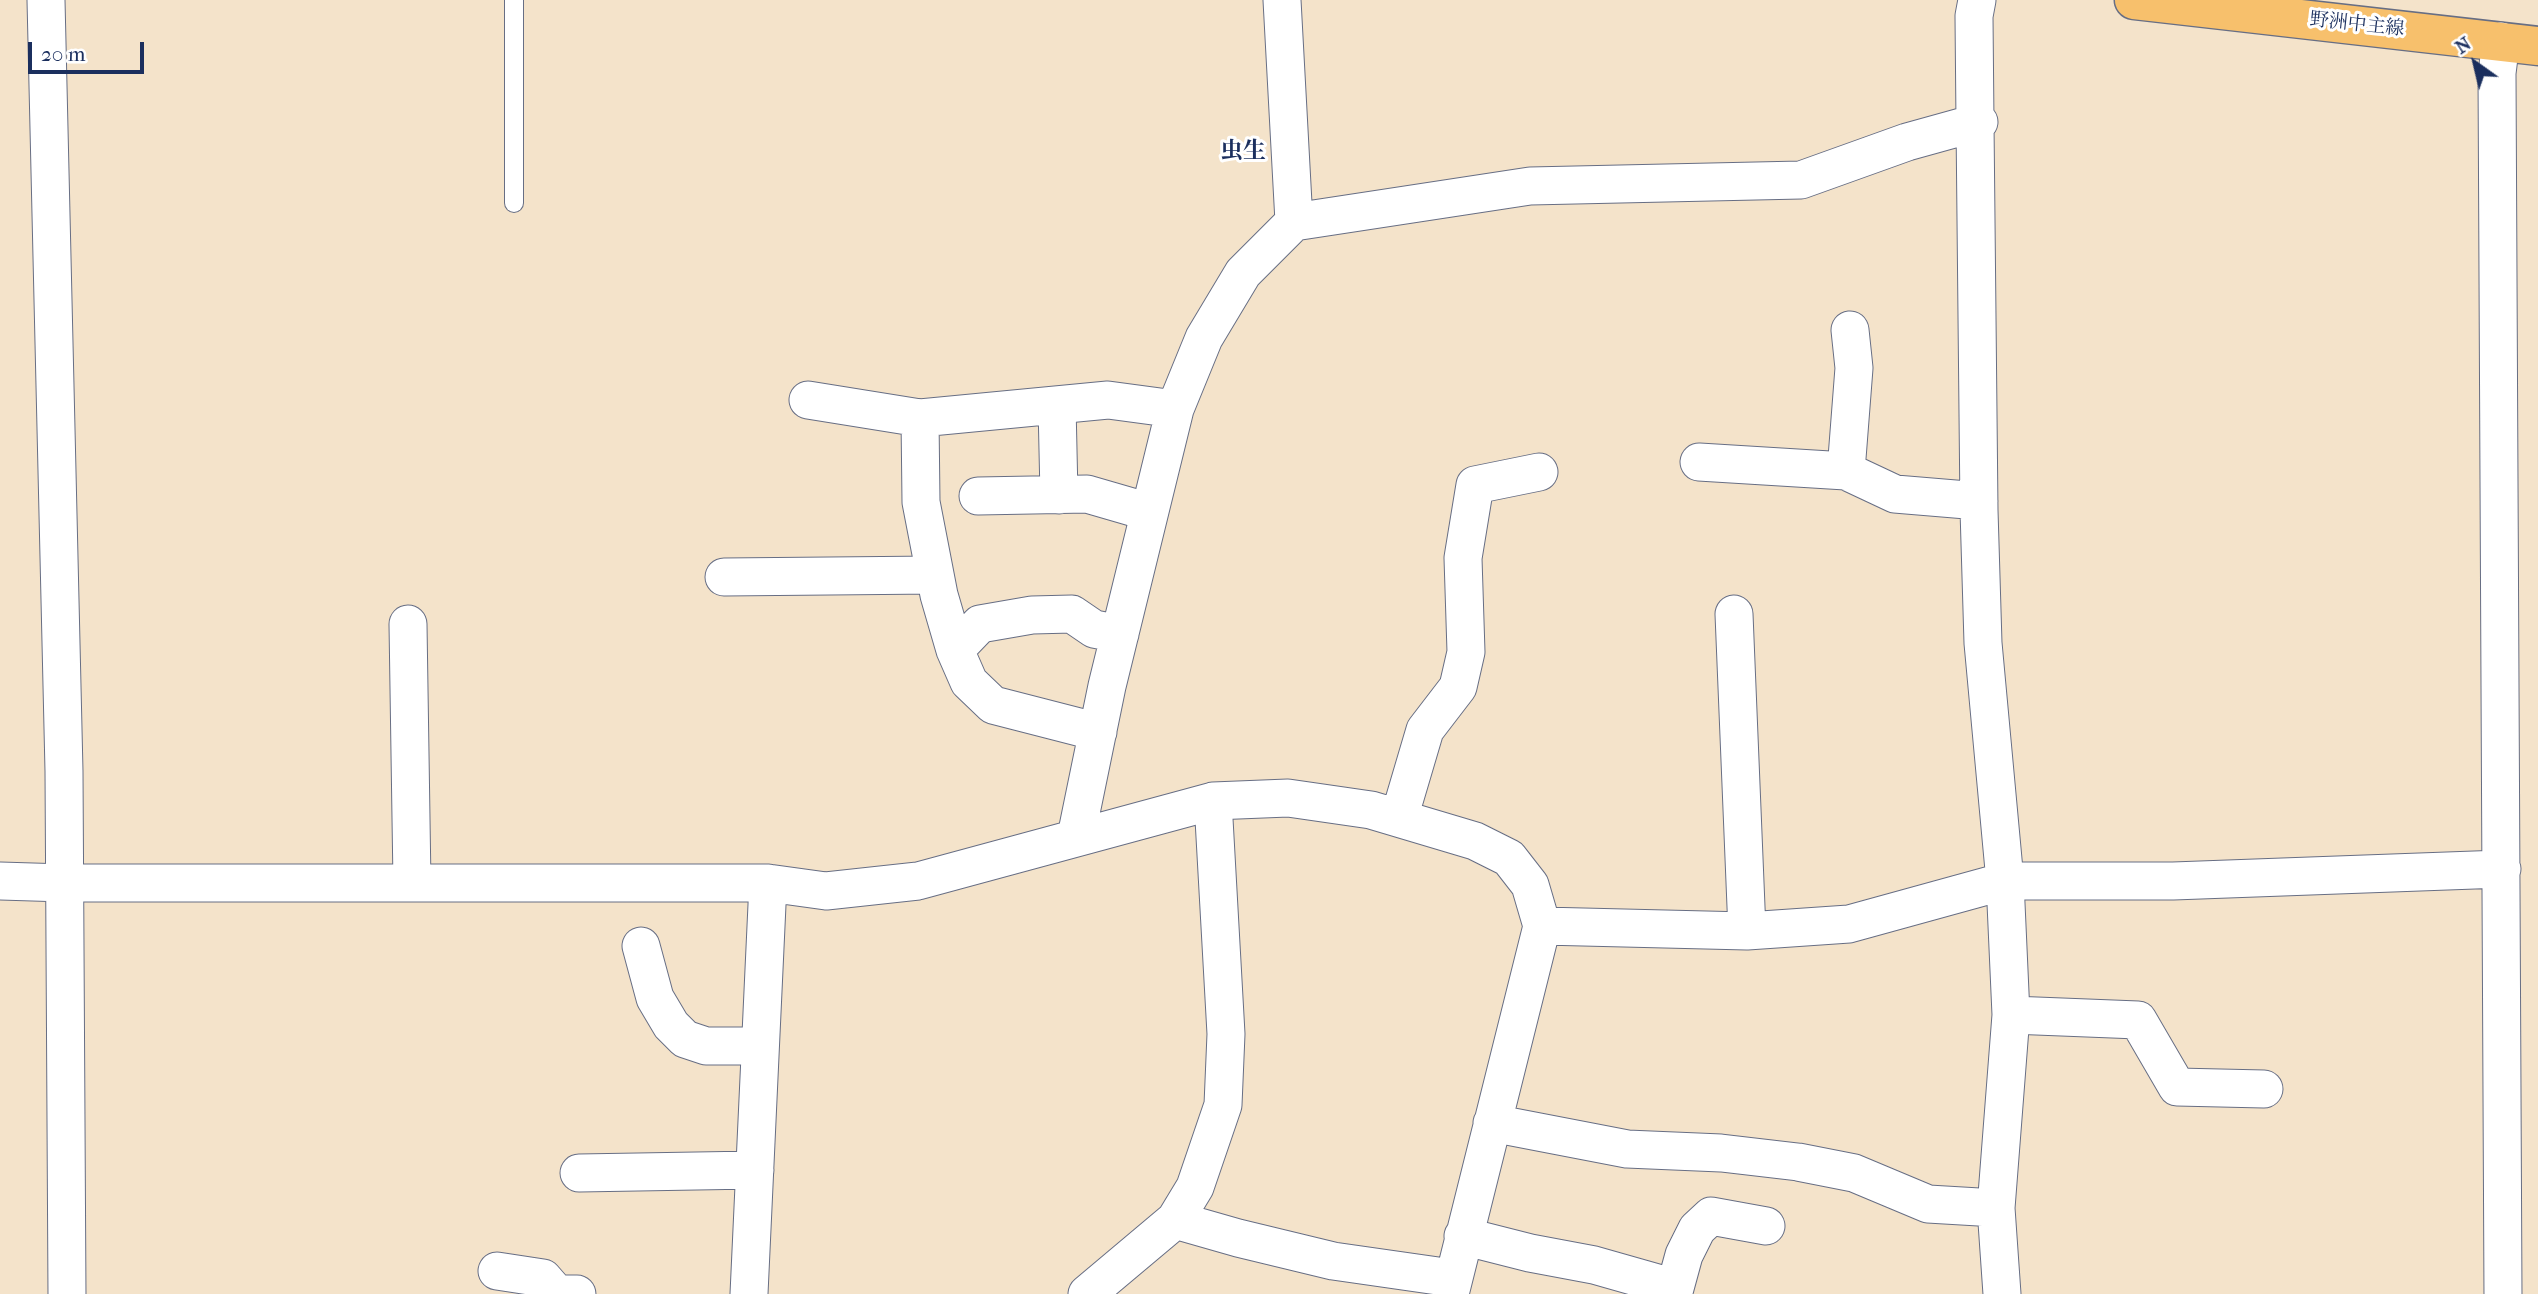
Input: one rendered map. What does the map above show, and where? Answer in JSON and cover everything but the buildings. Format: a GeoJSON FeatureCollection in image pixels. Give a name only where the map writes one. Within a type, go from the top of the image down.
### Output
{"type":"FeatureCollection","features":[{"type":"Feature","properties":{"kind":"main road","name":"野洲中主線"},"geometry":{"type":"LineString","coordinates":[[2134,0],[2538,46]]}},
{"type":"Feature","properties":{"kind":"street"},"geometry":{"type":"LineString","coordinates":[[47,0],[65,883],[67,1294]]}},
{"type":"Feature","properties":{"kind":"street"},"geometry":{"type":"LineString","coordinates":[[1282,0],[1294,222]]}},
{"type":"Feature","properties":{"kind":"street"},"geometry":{"type":"LineString","coordinates":[[1977,0],[1974,16],[1983,643],[2005,881],[2011,1015],[1996,1208],[2002,1294]]}},
{"type":"Feature","properties":{"kind":"street"},"geometry":{"type":"LineString","coordinates":[[2501,41],[2497,87],[2503,1294]]}},
{"type":"Feature","properties":{"kind":"street"},"geometry":{"type":"LineString","coordinates":[[1076,837],[1120,634],[1175,409],[1204,338],[1242,273],[1294,222],[1530,186],[1801,180],[1907,142],[1977,122]]}},
{"type":"Feature","properties":{"kind":"street"},"geometry":{"type":"LineString","coordinates":[[1846,471],[1854,368],[1850,330]]}},
{"type":"Feature","properties":{"kind":"street"},"geometry":{"type":"LineString","coordinates":[[808,400],[920,418],[1108,400],[1175,409]]}},
{"type":"Feature","properties":{"kind":"street"},"geometry":{"type":"LineString","coordinates":[[1057,405],[1059,495]]}},
{"type":"Feature","properties":{"kind":"street"},"geometry":{"type":"LineString","coordinates":[[920,418],[920,502],[935,575],[955,650],[969,682],[993,705],[1098,732]]}},
{"type":"Feature","properties":{"kind":"street"},"geometry":{"type":"LineString","coordinates":[[1699,462],[1846,471],[1895,494],[1979,501]]}},
{"type":"Feature","properties":{"kind":"street"},"geometry":{"type":"LineString","coordinates":[[1399,818],[1425,730],[1458,687],[1466,652],[1463,558],[1475,485],[1539,471]]}},
{"type":"Feature","properties":{"kind":"street"},"geometry":{"type":"LineString","coordinates":[[978,496],[1087,494],[1149,512]]}},
{"type":"Feature","properties":{"kind":"street"},"geometry":{"type":"LineString","coordinates":[[724,577],[935,575]]}},
{"type":"Feature","properties":{"kind":"street"},"geometry":{"type":"LineString","coordinates":[[955,650],[980,624],[1032,615],[1072,614],[1094,629],[1120,634]]}},
{"type":"Feature","properties":{"kind":"street"},"geometry":{"type":"LineString","coordinates":[[1734,614],[1747,931]]}},
{"type":"Feature","properties":{"kind":"street"},"geometry":{"type":"LineString","coordinates":[[408,624],[412,883]]}},
{"type":"Feature","properties":{"kind":"street"},"geometry":{"type":"LineString","coordinates":[[0,881],[768,883],[826,891],[918,881],[1213,801],[1288,798],[1371,810],[1475,841],[1509,858],[1530,885],[1542,926],[1451,1286],[1333,1261],[1175,1220]]}},
{"type":"Feature","properties":{"kind":"street"},"geometry":{"type":"LineString","coordinates":[[1087,1294],[1175,1220],[1195,1187],[1223,1105],[1226,1034],[1213,801]]}},
{"type":"Feature","properties":{"kind":"street"},"geometry":{"type":"LineString","coordinates":[[1542,926],[1747,931],[1849,924],[2005,881],[2174,881],[2502,869]]}},
{"type":"Feature","properties":{"kind":"street"},"geometry":{"type":"LineString","coordinates":[[750,1294],[768,883]]}},
{"type":"Feature","properties":{"kind":"street"},"geometry":{"type":"LineString","coordinates":[[641,946],[655,998],[671,1025],[685,1039],[706,1046],[760,1046]]}},
{"type":"Feature","properties":{"kind":"street"},"geometry":{"type":"LineString","coordinates":[[2011,1015],[2138,1020],[2177,1087],[2264,1089]]}},
{"type":"Feature","properties":{"kind":"street"},"geometry":{"type":"LineString","coordinates":[[1492,1123],[1627,1149],[1721,1153],[1798,1162],[1854,1173],[1928,1204],[1996,1208]]}},
{"type":"Feature","properties":{"kind":"street"},"geometry":{"type":"LineString","coordinates":[[579,1173],[755,1170]]}},
{"type":"Feature","properties":{"kind":"street"},"geometry":{"type":"LineString","coordinates":[[1464,1236],[1530,1253],[1594,1265],[1675,1288],[1684,1255],[1697,1229],[1711,1216],[1766,1226]]}},
{"type":"Feature","properties":{"kind":"street"},"geometry":{"type":"LineString","coordinates":[[497,1271],[542,1278],[558,1294],[577,1294]]}},
{"type":"Feature","properties":{"kind":"lane"},"geometry":{"type":"LineString","coordinates":[[514,0],[514,203]]}},
{"type":"Feature","properties":{"kind":"district","name":"虫生"},"geometry":{"type":"Point","coordinates":[1243,152]}}]}
